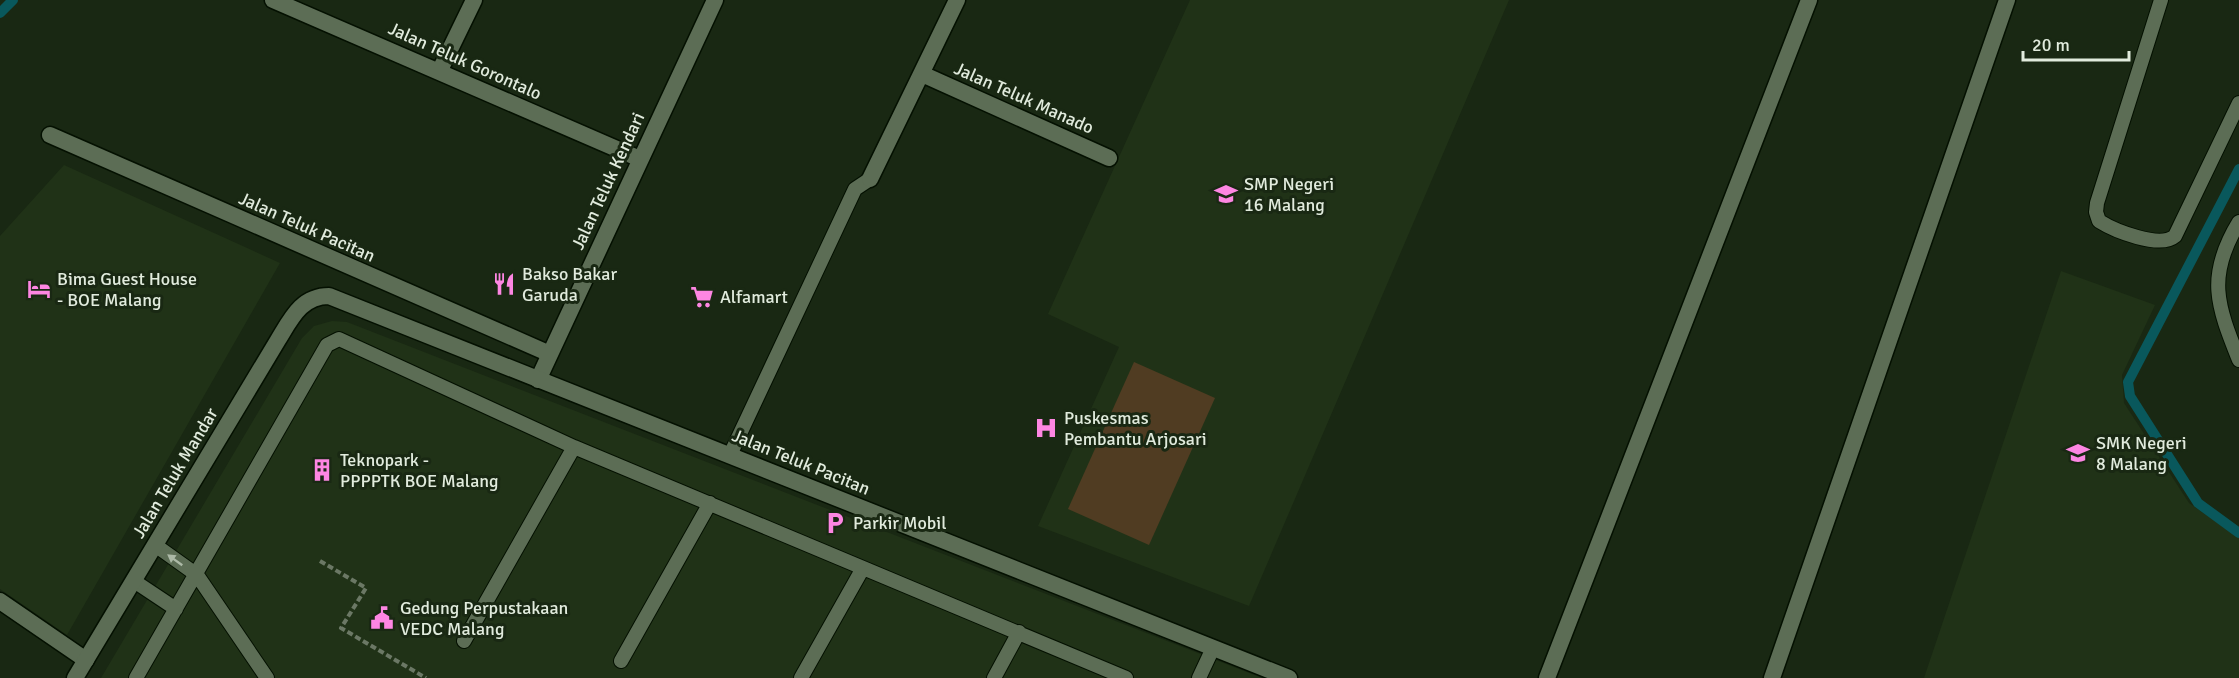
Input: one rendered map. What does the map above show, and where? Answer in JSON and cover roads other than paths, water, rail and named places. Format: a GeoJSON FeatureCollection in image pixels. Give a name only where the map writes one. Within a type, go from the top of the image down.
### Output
{"type":"FeatureCollection","features":[{"type":"Feature","properties":{"kind":"street","name":"Jalan Teluk Gorontalo"},"geometry":{"type":"LineString","coordinates":[[273,0],[440,70],[640,159]]}},
{"type":"Feature","properties":{"kind":"street"},"geometry":{"type":"LineString","coordinates":[[440,70],[474,0]]}},
{"type":"Feature","properties":{"kind":"street","name":"Jalan Teluk Kendari"},"geometry":{"type":"LineString","coordinates":[[538,380],[715,0]]}},
{"type":"Feature","properties":{"kind":"street"},"geometry":{"type":"LineString","coordinates":[[870,179],[957,0]]}},
{"type":"Feature","properties":{"kind":"street"},"geometry":{"type":"LineString","coordinates":[[1547,678],[1809,0]]}},
{"type":"Feature","properties":{"kind":"street"},"geometry":{"type":"LineString","coordinates":[[1772,678],[2007,0]]}},
{"type":"Feature","properties":{"kind":"street","name":"Jalan Teluk Manado"},"geometry":{"type":"LineString","coordinates":[[922,74],[1109,158]]}},
{"type":"Feature","properties":{"kind":"street","name":"Jalan Teluk Pacitan"},"geometry":{"type":"LineString","coordinates":[[50,135],[550,354]]}},
{"type":"Feature","properties":{"kind":"street","name":"Jalan Teluk Pacitan"},"geometry":{"type":"LineString","coordinates":[[300,307],[319,296],[343,300],[538,380],[1289,678]]}},
{"type":"Feature","properties":{"kind":"street","name":"Jalan Teluk Mandar"},"geometry":{"type":"LineString","coordinates":[[75,678],[300,307]]}},
{"type":"Feature","properties":{"kind":"street"},"geometry":{"type":"LineString","coordinates":[[0,601],[86,660]]}},
{"type":"Feature","properties":{"kind":"lane"},"geometry":{"type":"LineString","coordinates":[[2161,0],[2097,203],[2096,212],[2099,221],[2154,241],[2166,242],[2175,236],[2239,103]]}},
{"type":"Feature","properties":{"kind":"lane"},"geometry":{"type":"LineString","coordinates":[[730,455],[855,189],[870,179]]}},
{"type":"Feature","properties":{"kind":"lane"},"geometry":{"type":"LineString","coordinates":[[2239,222],[2228,240],[2217,285],[2220,313],[2239,360]]}},
{"type":"Feature","properties":{"kind":"lane"},"geometry":{"type":"LineString","coordinates":[[136,678],[327,345],[339,339],[574,447],[1126,678]]}},
{"type":"Feature","properties":{"kind":"lane"},"geometry":{"type":"LineString","coordinates":[[464,641],[574,447]]}},
{"type":"Feature","properties":{"kind":"lane"},"geometry":{"type":"LineString","coordinates":[[621,662],[710,503]]}},
{"type":"Feature","properties":{"kind":"lane"},"geometry":{"type":"LineString","coordinates":[[155,544],[196,575],[267,678]]}},
{"type":"Feature","properties":{"kind":"lane"},"geometry":{"type":"LineString","coordinates":[[801,678],[863,568]]}},
{"type":"Feature","properties":{"kind":"lane"},"geometry":{"type":"LineString","coordinates":[[134,581],[176,609]]}},
{"type":"Feature","properties":{"kind":"lane"},"geometry":{"type":"LineString","coordinates":[[994,678],[1018,632]]}},
{"type":"Feature","properties":{"kind":"lane"},"geometry":{"type":"LineString","coordinates":[[1199,678],[1213,648]]}},
{"type":"Feature","properties":{"kind":"waterway"},"geometry":{"type":"LineString","coordinates":[[0,13],[13,0]]}},
{"type":"Feature","properties":{"kind":"waterway"},"geometry":{"type":"LineString","coordinates":[[2239,169],[2128,382],[2130,396],[2198,503],[2239,533]]}},
{"type":"Feature","properties":{"kind":"place","name":"SMP Negeri 16 Malang"},"geometry":{"type":"Point","coordinates":[1226,194]}},
{"type":"Feature","properties":{"kind":"place","name":"Bakso Bakar Garuda"},"geometry":{"type":"Point","coordinates":[504,284]}},
{"type":"Feature","properties":{"kind":"place","name":"Bima Guest House - BOE Malang"},"geometry":{"type":"Point","coordinates":[39,289]}},
{"type":"Feature","properties":{"kind":"place","name":"Alfamart"},"geometry":{"type":"Point","coordinates":[702,297]}},
{"type":"Feature","properties":{"kind":"place","name":"Puskesmas Pembantu Arjosari"},"geometry":{"type":"Point","coordinates":[1046,428]}},
{"type":"Feature","properties":{"kind":"place","name":"SMK Negeri 8 Malang"},"geometry":{"type":"Point","coordinates":[2078,453]}},
{"type":"Feature","properties":{"kind":"place","name":"Teknopark - PPPPTK BOE Malang"},"geometry":{"type":"Point","coordinates":[322,470]}},
{"type":"Feature","properties":{"kind":"place","name":"Parkir Mobil"},"geometry":{"type":"Point","coordinates":[835,523]}},
{"type":"Feature","properties":{"kind":"place","name":"Gedung Perpustakaan VEDC Malang"},"geometry":{"type":"Point","coordinates":[382,618]}}]}
